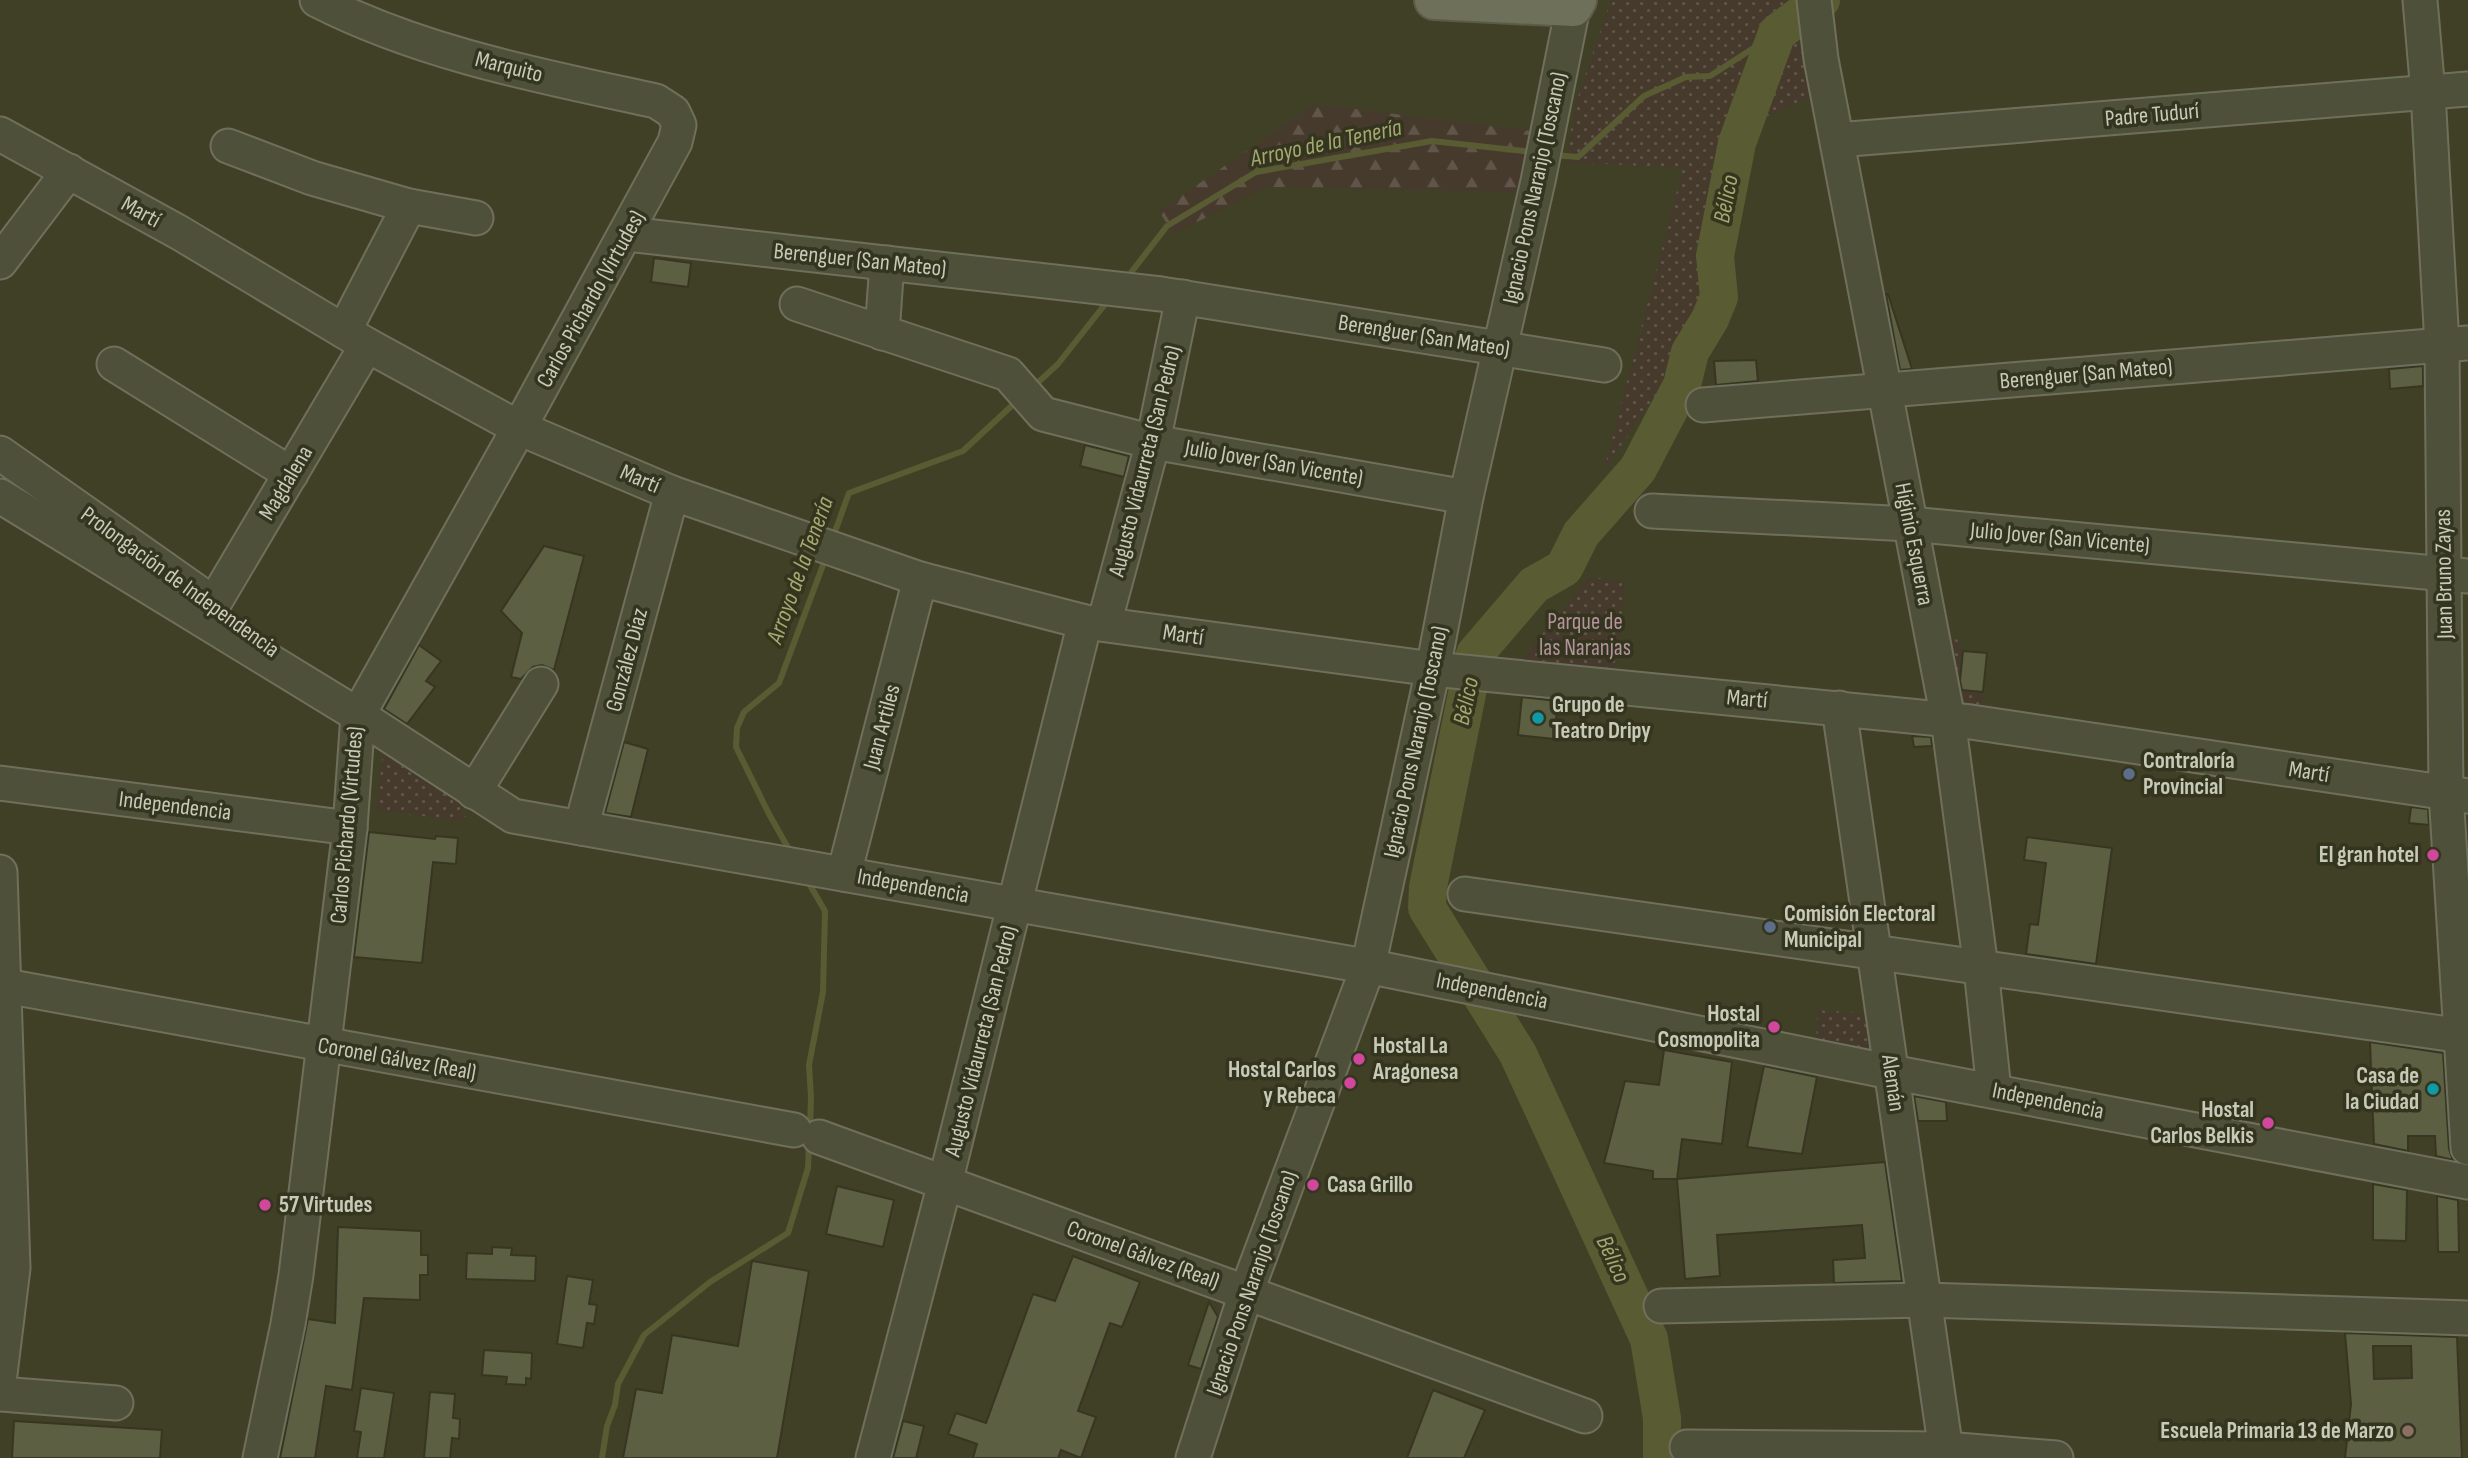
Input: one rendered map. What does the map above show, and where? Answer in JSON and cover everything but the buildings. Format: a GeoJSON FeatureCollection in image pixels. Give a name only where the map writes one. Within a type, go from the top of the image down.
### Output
{"type":"FeatureCollection","features":[{"type":"Feature","properties":{"kind":"main road"},"geometry":{"type":"LineString","coordinates":[[1434,0],[1572,2]]}},
{"type":"Feature","properties":{"kind":"street","name":"Marquito"},"geometry":{"type":"LineString","coordinates":[[317,0],[356,11],[485,63],[656,102],[673,112],[679,125],[675,142]]}},
{"type":"Feature","properties":{"kind":"street","name":"Higinio Esquerra"},"geometry":{"type":"LineString","coordinates":[[1814,0],[1821,59],[1948,719],[1982,968],[1994,1090]]}},
{"type":"Feature","properties":{"kind":"street","name":"Juan Bruno Zayas"},"geometry":{"type":"LineString","coordinates":[[2420,0],[2455,344],[2457,795],[2468,1148]]}},
{"type":"Feature","properties":{"kind":"street","name":"Ignacio Pons Naranjo (Toscano)"},"geometry":{"type":"LineString","coordinates":[[1193,1458],[1246,1293],[1375,968],[1441,669],[1466,497],[1553,112],[1572,2]]}},
{"type":"Feature","properties":{"kind":"street","name":"Padre Tudurí"},"geometry":{"type":"LineString","coordinates":[[1837,140],[2468,89]]}},
{"type":"Feature","properties":{"kind":"street","name":"Martí"},"geometry":{"type":"LineString","coordinates":[[0,134],[180,233],[355,338],[519,428],[672,493],[920,579],[1095,623],[1441,669],[1948,719],[2457,795]]}},
{"type":"Feature","properties":{"kind":"street","name":"Carlos Pichardo (Virtudes)"},"geometry":{"type":"LineString","coordinates":[[260,1458],[296,1275],[350,828],[358,715],[675,142]]}},
{"type":"Feature","properties":{"kind":"street"},"geometry":{"type":"LineString","coordinates":[[228,146],[312,178],[409,206],[476,218]]}},
{"type":"Feature","properties":{"kind":"street"},"geometry":{"type":"LineString","coordinates":[[0,262],[69,171]]}},
{"type":"Feature","properties":{"kind":"street","name":"Magdalena"},"geometry":{"type":"LineString","coordinates":[[209,612],[291,474],[355,338],[409,206]]}},
{"type":"Feature","properties":{"kind":"street","name":"Berenguer (San Mateo)"},"geometry":{"type":"LineString","coordinates":[[626,234],[1172,295],[1604,365]]}},
{"type":"Feature","properties":{"kind":"street"},"geometry":{"type":"LineString","coordinates":[[797,304],[882,332],[887,263]]}},
{"type":"Feature","properties":{"kind":"street","name":"Augusto Vidaurreta (San Pedro)"},"geometry":{"type":"LineString","coordinates":[[873,1458],[1015,904],[1095,623],[1153,442],[1172,295]]}},
{"type":"Feature","properties":{"kind":"street","name":"Julio Jover (San Vicente)"},"geometry":{"type":"LineString","coordinates":[[882,332],[1008,374],[1042,414],[1153,442],[1466,497]]}},
{"type":"Feature","properties":{"kind":"street","name":"Berenguer (San Mateo)"},"geometry":{"type":"LineString","coordinates":[[1703,405],[2455,344]]}},
{"type":"Feature","properties":{"kind":"street"},"geometry":{"type":"LineString","coordinates":[[114,364],[291,474]]}},
{"type":"Feature","properties":{"kind":"street","name":"Prolongación de Independencia"},"geometry":{"type":"LineString","coordinates":[[0,453],[209,612],[358,715],[513,816]]}},
{"type":"Feature","properties":{"kind":"street","name":"González Díaz"},"geometry":{"type":"LineString","coordinates":[[581,828],[672,493]]}},
{"type":"Feature","properties":{"kind":"street","name":"Prolongación de Independencia"},"geometry":{"type":"LineString","coordinates":[[0,496],[209,612]]}},
{"type":"Feature","properties":{"kind":"street","name":"Julio Jover (San Vicente)"},"geometry":{"type":"LineString","coordinates":[[1652,511],[1910,524],[2456,575]]}},
{"type":"Feature","properties":{"kind":"street","name":"Juan Artiles"},"geometry":{"type":"LineString","coordinates":[[834,872],[920,579]]}},
{"type":"Feature","properties":{"kind":"street"},"geometry":{"type":"LineString","coordinates":[[474,792],[541,684]]}},
{"type":"Feature","properties":{"kind":"street","name":"Alemán"},"geometry":{"type":"LineString","coordinates":[[1839,708],[1947,1454]]}},
{"type":"Feature","properties":{"kind":"street","name":"Independencia"},"geometry":{"type":"LineString","coordinates":[[0,783],[350,828]]}},
{"type":"Feature","properties":{"kind":"street","name":"Independencia"},"geometry":{"type":"LineString","coordinates":[[513,816],[1375,968],[1891,1072],[2468,1182]]}},
{"type":"Feature","properties":{"kind":"street"},"geometry":{"type":"LineString","coordinates":[[0,872],[13,1268],[0,1374]]}},
{"type":"Feature","properties":{"kind":"street"},"geometry":{"type":"LineString","coordinates":[[1465,894],[2463,1036]]}},
{"type":"Feature","properties":{"kind":"street","name":"Coronel Gálvez (Real)"},"geometry":{"type":"LineString","coordinates":[[2,985],[807,1134],[1585,1416]]}},
{"type":"Feature","properties":{"kind":"street"},"geometry":{"type":"LineString","coordinates":[[1661,1306],[1925,1300],[2468,1318]]}},
{"type":"Feature","properties":{"kind":"street"},"geometry":{"type":"LineString","coordinates":[[0,1394],[116,1403]]}},
{"type":"Feature","properties":{"kind":"street"},"geometry":{"type":"LineString","coordinates":[[1687,1447],[2056,1458]]}},
{"type":"Feature","properties":{"kind":"green space"},"geometry":{"type":"Polygon","coordinates":[[[1611,0],[1796,0],[1816,94],[1757,121],[1726,164],[1708,257],[1711,278],[1699,324],[1682,339],[1671,373],[1604,470],[1683,168],[1565,162],[1576,103],[1611,0]]]}},
{"type":"Feature","properties":{"kind":"green space"},"geometry":{"type":"Polygon","coordinates":[[[1315,104],[1530,131],[1519,192],[1267,187],[1173,234],[1159,211],[1315,104]]]}},
{"type":"Feature","properties":{"kind":"green space","name":"Parque de las Naranjas"},"geometry":{"type":"Polygon","coordinates":[[[1589,577],[1625,581],[1616,675],[1517,665],[1589,577]]]}},
{"type":"Feature","properties":{"kind":"green space"},"geometry":{"type":"Polygon","coordinates":[[[1957,639],[1963,651],[1960,690],[1983,692],[1983,705],[1952,701],[1941,641],[1957,639]]]}},
{"type":"Feature","properties":{"kind":"green space"},"geometry":{"type":"Polygon","coordinates":[[[389,750],[465,805],[461,813],[467,818],[467,822],[376,810],[383,754],[389,750]]]}},
{"type":"Feature","properties":{"kind":"green space"},"geometry":{"type":"Polygon","coordinates":[[[1818,1010],[1871,1014],[1879,1057],[1816,1044],[1818,1010]]]}},
{"type":"Feature","properties":{"kind":"waterway","name":"Bélico"},"geometry":{"type":"LineString","coordinates":[[1662,1458],[1662,1418],[1649,1339],[1518,1054],[1427,908],[1428,887],[1475,654],[1534,585],[1564,568],[1581,534],[1638,469],[1682,385],[1690,352],[1710,319],[1719,297],[1715,256],[1737,143],[1777,33],[1821,0]]}},
{"type":"Feature","properties":{"kind":"waterway","name":"Arroyo de la Tenería"},"geometry":{"type":"LineString","coordinates":[[1554,155],[1578,157],[1644,96],[1686,77],[1710,76],[1777,33]]}},
{"type":"Feature","properties":{"kind":"waterway","name":"Arroyo de la Tenería"},"geometry":{"type":"LineString","coordinates":[[1126,279],[1167,226],[1256,172],[1432,141],[1533,152]]}},
{"type":"Feature","properties":{"kind":"waterway","name":"Arroyo de la Tenería"},"geometry":{"type":"LineString","coordinates":[[1033,387],[1058,364],[1110,298]]}},
{"type":"Feature","properties":{"kind":"waterway","name":"Arroyo de la Tenería"},"geometry":{"type":"LineString","coordinates":[[833,537],[849,493],[963,451],[1019,399]]}},
{"type":"Feature","properties":{"kind":"waterway","name":"Arroyo de la Tenería"},"geometry":{"type":"LineString","coordinates":[[791,853],[736,747],[737,728],[744,712],[779,683],[826,557]]}},
{"type":"Feature","properties":{"kind":"waterway","name":"Arroyo de la Tenería"},"geometry":{"type":"LineString","coordinates":[[807,880],[825,911],[823,992],[809,1065],[810,1129]]}},
{"type":"Feature","properties":{"kind":"waterway","name":"Arroyo de la Tenería"},"geometry":{"type":"LineString","coordinates":[[602,1458],[618,1384],[644,1335],[710,1282],[788,1233],[808,1168],[809,1144]]}},
{"type":"Feature","properties":{"kind":"place","name":"Grupo de Teatro Dripy"},"geometry":{"type":"Point","coordinates":[1538,718]}},
{"type":"Feature","properties":{"kind":"place","name":"Contraloría Provincial"},"geometry":{"type":"Point","coordinates":[2129,774]}},
{"type":"Feature","properties":{"kind":"place","name":"El gran hotel"},"geometry":{"type":"Point","coordinates":[2433,855]}},
{"type":"Feature","properties":{"kind":"place","name":"Comisión Electoral Municipal"},"geometry":{"type":"Point","coordinates":[1770,927]}},
{"type":"Feature","properties":{"kind":"place","name":"Hostal Cosmopolita"},"geometry":{"type":"Point","coordinates":[1774,1027]}},
{"type":"Feature","properties":{"kind":"place","name":"Hostal La Aragonesa"},"geometry":{"type":"Point","coordinates":[1359,1059]}},
{"type":"Feature","properties":{"kind":"place","name":"Hostal Carlos y Rebeca"},"geometry":{"type":"Point","coordinates":[1350,1083]}},
{"type":"Feature","properties":{"kind":"place","name":"Casa de la Ciudad"},"geometry":{"type":"Point","coordinates":[2433,1089]}},
{"type":"Feature","properties":{"kind":"place","name":"Hostal Carlos Belkis"},"geometry":{"type":"Point","coordinates":[2268,1123]}},
{"type":"Feature","properties":{"kind":"place","name":"Casa Grillo"},"geometry":{"type":"Point","coordinates":[1313,1185]}},
{"type":"Feature","properties":{"kind":"place","name":"57 Virtudes"},"geometry":{"type":"Point","coordinates":[265,1205]}},
{"type":"Feature","properties":{"kind":"place","name":"Escuela Primaria 13 de Marzo"},"geometry":{"type":"Point","coordinates":[2408,1431]}}]}
